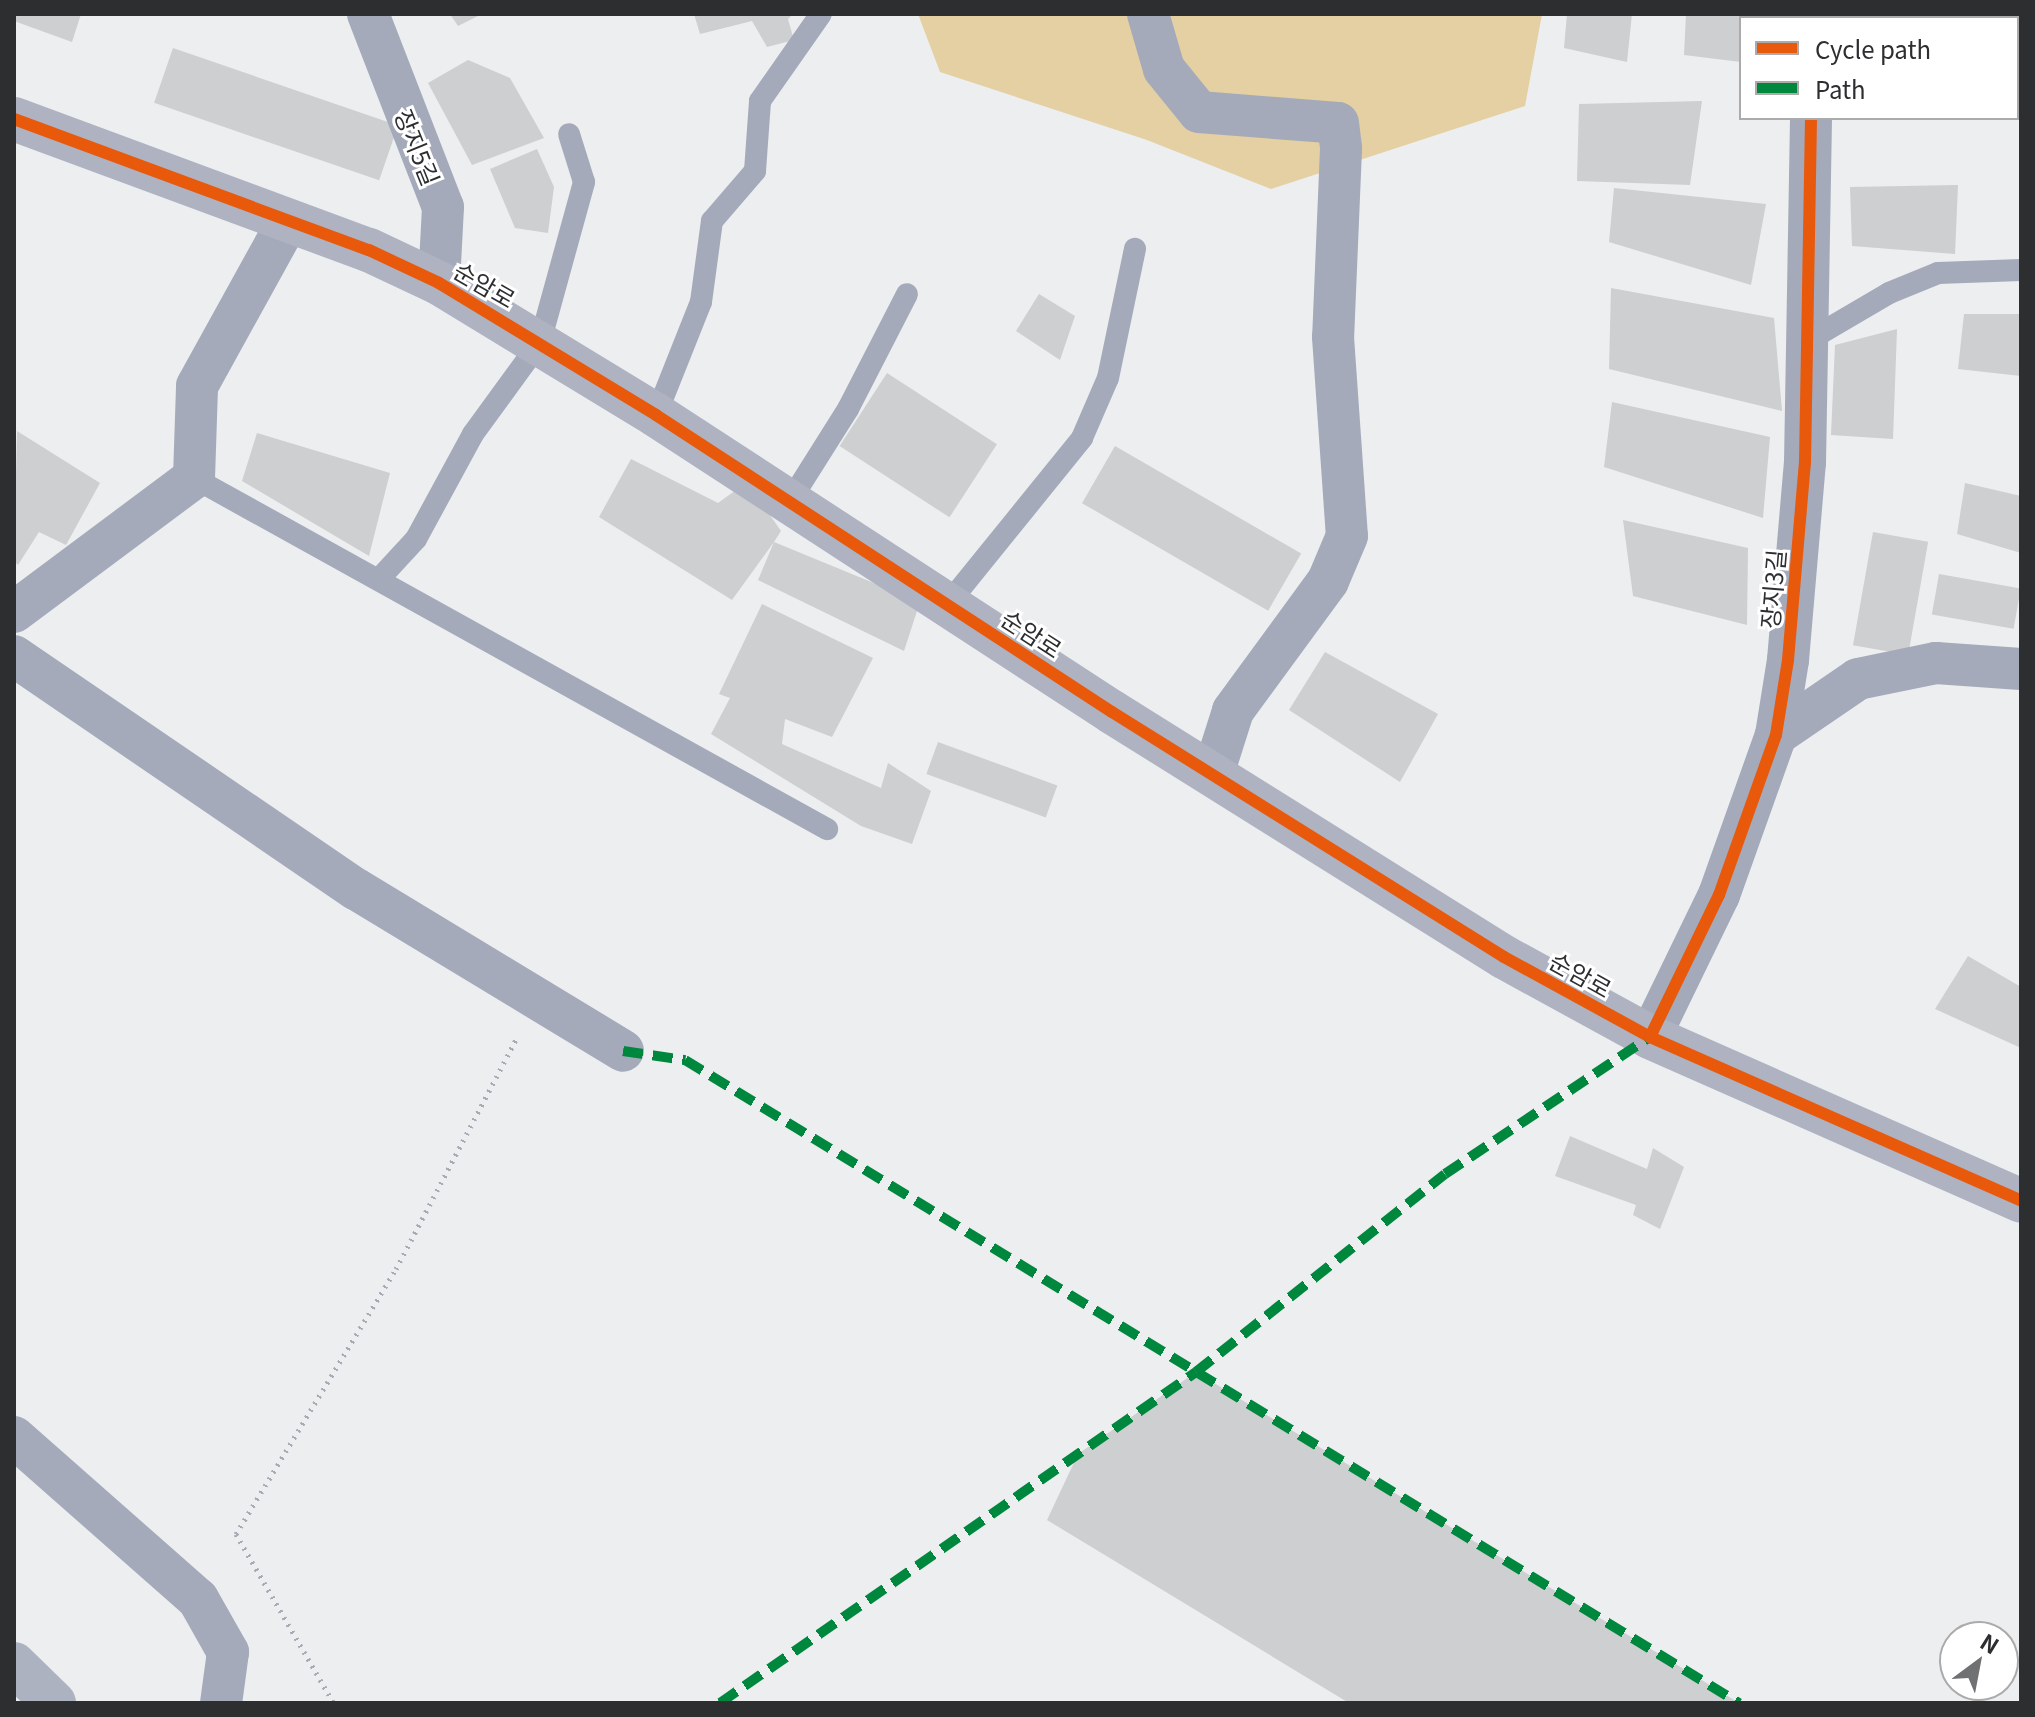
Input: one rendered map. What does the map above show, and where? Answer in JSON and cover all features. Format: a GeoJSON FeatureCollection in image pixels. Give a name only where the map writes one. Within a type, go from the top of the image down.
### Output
{"type":"FeatureCollection","features":[{"type":"Feature","properties":{"kind":"highway"},"geometry":{"type":"LineString","coordinates":[[14,1664],[54,1703]]}},
{"type":"Feature","properties":{"kind":"street","name":"장지5길"},"geometry":{"type":"LineString","coordinates":[[368,14],[443,207],[439,283]]}},
{"type":"Feature","properties":{"kind":"street"},"geometry":{"type":"LineString","coordinates":[[1148,14],[1164,69],[1199,112],[1338,123],[1341,149],[1333,337],[1347,536],[1328,581],[1233,711],[1213,774]]}},
{"type":"Feature","properties":{"kind":"street","name":"순암로"},"geometry":{"type":"LineString","coordinates":[[14,119],[287,223],[369,250],[439,283],[656,415],[947,605],[1504,957],[1650,1037],[2021,1201]]}},
{"type":"Feature","properties":{"kind":"street","name":"장지3길"},"geometry":{"type":"LineString","coordinates":[[1650,1037],[1719,895],[1776,735],[1802,493],[1809,340],[1811,120]]}},
{"type":"Feature","properties":{"kind":"street"},"geometry":{"type":"LineString","coordinates":[[14,612],[194,478],[197,386],[287,223]]}},
{"type":"Feature","properties":{"kind":"street"},"geometry":{"type":"LineString","coordinates":[[14,656],[356,889],[623,1051]]}},
{"type":"Feature","properties":{"kind":"street"},"geometry":{"type":"LineString","coordinates":[[1776,735],[1858,679],[1936,663],[2021,669]]}},
{"type":"Feature","properties":{"kind":"street"},"geometry":{"type":"LineString","coordinates":[[14,1437],[198,1599],[228,1652],[221,1703]]}},
{"type":"Feature","properties":{"kind":"lane"},"geometry":{"type":"LineString","coordinates":[[656,415],[701,302],[712,221],[755,171],[760,101],[821,14]]}},
{"type":"Feature","properties":{"kind":"lane"},"geometry":{"type":"LineString","coordinates":[[380,578],[416,539],[473,434],[540,342],[584,182],[569,134]]}},
{"type":"Feature","properties":{"kind":"lane"},"geometry":{"type":"LineString","coordinates":[[947,605],[1082,438],[1108,378],[1135,249]]}},
{"type":"Feature","properties":{"kind":"lane"},"geometry":{"type":"LineString","coordinates":[[1809,340],[1889,293],[1938,273],[2021,270]]}},
{"type":"Feature","properties":{"kind":"lane"},"geometry":{"type":"LineString","coordinates":[[790,501],[848,409],[907,294]]}},
{"type":"Feature","properties":{"kind":"lane"},"geometry":{"type":"LineString","coordinates":[[194,478],[380,578],[827,829]]}},
{"type":"Feature","properties":{"kind":"path"},"geometry":{"type":"LineString","coordinates":[[333,1702],[236,1534],[396,1269],[537,999]]}},
{"type":"Feature","properties":{"kind":"shaded area"},"geometry":{"type":"Polygon","coordinates":[[[918,14],[1542,14],[1525,106],[1271,189],[1147,140],[940,72],[918,14]]]}},
{"type":"Feature","properties":{"kind":"building"},"geometry":{"type":"Polygon","coordinates":[[[14,14],[81,14],[72,42],[14,21],[14,14]]]}},
{"type":"Feature","properties":{"kind":"building"},"geometry":{"type":"Polygon","coordinates":[[[450,14],[482,14],[458,26],[450,14]]]}},
{"type":"Feature","properties":{"kind":"building"},"geometry":{"type":"Polygon","coordinates":[[[694,14],[793,14],[788,19],[794,40],[767,47],[752,21],[700,34],[694,14]]]}},
{"type":"Feature","properties":{"kind":"building"},"geometry":{"type":"Polygon","coordinates":[[[1567,14],[1632,14],[1627,62],[1564,48],[1567,14]]]}},
{"type":"Feature","properties":{"kind":"building"},"geometry":{"type":"Polygon","coordinates":[[[1686,14],[1754,14],[1739,16],[1739,62],[1684,55],[1686,14]]]}},
{"type":"Feature","properties":{"kind":"building"},"geometry":{"type":"Polygon","coordinates":[[[173,48],[398,125],[379,180],[154,103],[173,48]]]}},
{"type":"Feature","properties":{"kind":"building"},"geometry":{"type":"Polygon","coordinates":[[[468,60],[510,78],[544,138],[472,165],[428,83],[468,60]]]}},
{"type":"Feature","properties":{"kind":"building"},"geometry":{"type":"Polygon","coordinates":[[[1702,101],[1690,185],[1577,181],[1579,104],[1702,101]]]}},
{"type":"Feature","properties":{"kind":"building"},"geometry":{"type":"Polygon","coordinates":[[[537,149],[554,187],[548,233],[515,228],[490,169],[537,149]]]}},
{"type":"Feature","properties":{"kind":"building"},"geometry":{"type":"Polygon","coordinates":[[[1958,185],[1955,254],[1852,246],[1850,187],[1958,185]]]}},
{"type":"Feature","properties":{"kind":"building"},"geometry":{"type":"Polygon","coordinates":[[[1614,188],[1766,204],[1751,285],[1609,242],[1614,188]]]}},
{"type":"Feature","properties":{"kind":"building"},"geometry":{"type":"Polygon","coordinates":[[[1611,288],[1774,318],[1782,411],[1609,369],[1611,288]]]}},
{"type":"Feature","properties":{"kind":"building"},"geometry":{"type":"Polygon","coordinates":[[[1039,294],[1075,316],[1060,360],[1016,331],[1039,294]]]}},
{"type":"Feature","properties":{"kind":"building"},"geometry":{"type":"Polygon","coordinates":[[[1964,314],[2021,314],[2021,376],[1958,369],[1964,314]]]}},
{"type":"Feature","properties":{"kind":"building"},"geometry":{"type":"Polygon","coordinates":[[[1897,329],[1893,439],[1831,435],[1835,345],[1897,329]]]}},
{"type":"Feature","properties":{"kind":"building"},"geometry":{"type":"Polygon","coordinates":[[[887,373],[997,444],[949,517],[840,446],[887,373]]]}},
{"type":"Feature","properties":{"kind":"building"},"geometry":{"type":"Polygon","coordinates":[[[1612,402],[1770,437],[1763,518],[1604,467],[1612,402]]]}},
{"type":"Feature","properties":{"kind":"building"},"geometry":{"type":"Polygon","coordinates":[[[17,431],[100,483],[66,545],[39,532],[18,565],[14,561],[17,431]]]}},
{"type":"Feature","properties":{"kind":"building"},"geometry":{"type":"Polygon","coordinates":[[[257,433],[390,473],[369,556],[242,481],[257,433]]]}},
{"type":"Feature","properties":{"kind":"building"},"geometry":{"type":"Polygon","coordinates":[[[1115,446],[1301,554],[1268,611],[1082,503],[1115,446]]]}},
{"type":"Feature","properties":{"kind":"building"},"geometry":{"type":"Polygon","coordinates":[[[631,459],[718,503],[747,482],[781,531],[732,600],[599,517],[631,459]]]}},
{"type":"Feature","properties":{"kind":"building"},"geometry":{"type":"Polygon","coordinates":[[[1965,483],[2021,496],[2021,553],[1957,534],[1965,483]]]}},
{"type":"Feature","properties":{"kind":"building"},"geometry":{"type":"Polygon","coordinates":[[[1623,520],[1748,548],[1747,625],[1633,596],[1623,520]]]}},
{"type":"Feature","properties":{"kind":"building"},"geometry":{"type":"Polygon","coordinates":[[[1873,532],[1928,542],[1908,655],[1853,645],[1873,532]]]}},
{"type":"Feature","properties":{"kind":"building"},"geometry":{"type":"Polygon","coordinates":[[[774,542],[920,602],[904,651],[758,580],[774,542]]]}},
{"type":"Feature","properties":{"kind":"building"},"geometry":{"type":"Polygon","coordinates":[[[1939,574],[2021,588],[2014,629],[1932,614],[1939,574]]]}},
{"type":"Feature","properties":{"kind":"building"},"geometry":{"type":"Polygon","coordinates":[[[762,604],[873,658],[832,737],[785,719],[782,744],[881,788],[888,763],[931,791],[912,844],[861,826],[711,734],[730,698],[719,694],[762,604]]]}},
{"type":"Feature","properties":{"kind":"building"},"geometry":{"type":"Polygon","coordinates":[[[1325,652],[1438,714],[1400,782],[1289,710],[1325,652]]]}},
{"type":"Feature","properties":{"kind":"building"},"geometry":{"type":"Polygon","coordinates":[[[938,742],[1057,785],[1046,817],[926,774],[938,742]]]}},
{"type":"Feature","properties":{"kind":"building"},"geometry":{"type":"Polygon","coordinates":[[[1968,956],[2021,987],[2021,1048],[1935,1009],[1968,956]]]}},
{"type":"Feature","properties":{"kind":"building"},"geometry":{"type":"Polygon","coordinates":[[[1570,1136],[1647,1169],[1653,1148],[1684,1167],[1660,1229],[1633,1215],[1636,1205],[1555,1176],[1570,1136]]]}},
{"type":"Feature","properties":{"kind":"building"},"geometry":{"type":"Polygon","coordinates":[[[1196,1372],[1739,1703],[1349,1703],[1047,1520],[1078,1454],[1196,1372]]]}},
{"type":"Feature","properties":{"kind":"marked path"},"geometry":{"type":"LineString","coordinates":[[720,1703],[1196,1372],[1445,1174],[1650,1037]]}},
{"type":"Feature","properties":{"kind":"marked path"},"geometry":{"type":"LineString","coordinates":[[623,1051],[685,1060],[1739,1703]]}},
{"type":"Feature","properties":{"kind":"cycle path"},"geometry":{"type":"LineString","coordinates":[[14,119],[369,250],[439,283],[656,415],[1112,712],[1504,957],[1650,1037],[2021,1201]]}},
{"type":"Feature","properties":{"kind":"cycle path"},"geometry":{"type":"LineString","coordinates":[[1650,1037],[1719,895],[1776,735],[1788,660],[1805,463],[1811,120]]}}]}
